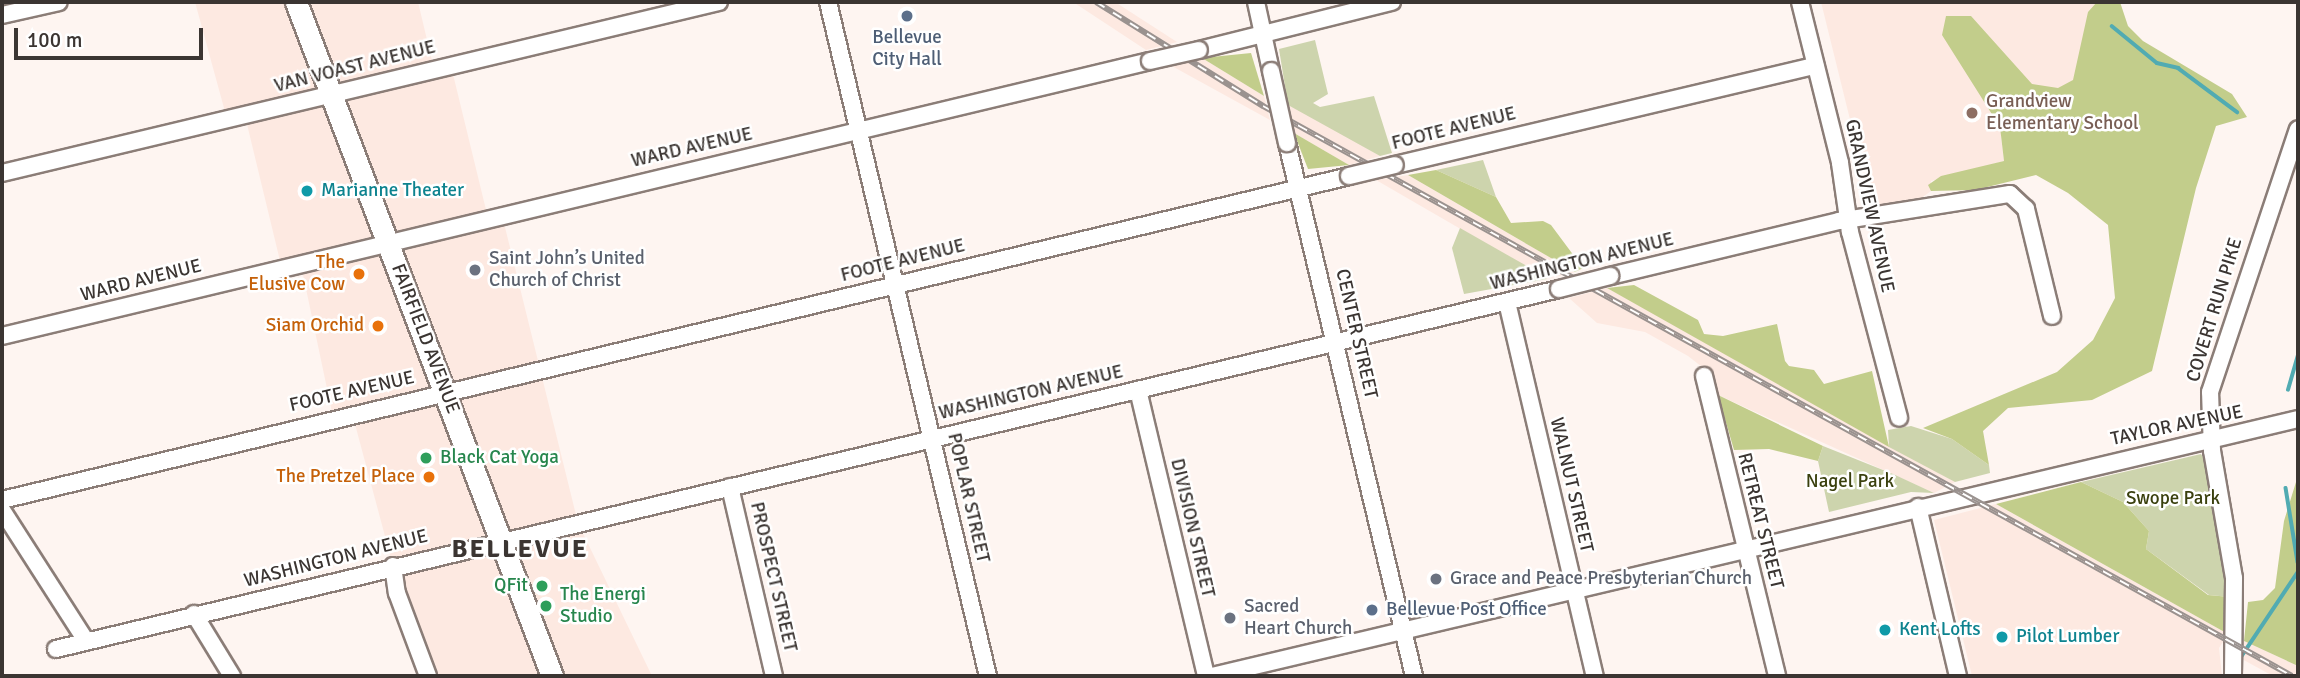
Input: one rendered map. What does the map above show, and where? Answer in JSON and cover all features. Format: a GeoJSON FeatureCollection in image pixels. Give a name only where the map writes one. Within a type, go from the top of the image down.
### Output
{"type":"FeatureCollection","features":[{"type":"Feature","properties":{"kind":"main road","name":"FAIRFIELD AVENUE"},"geometry":{"type":"LineString","coordinates":[[296,2],[552,676]]}},
{"type":"Feature","properties":{"kind":"street"},"geometry":{"type":"LineString","coordinates":[[2,15],[59,2]]}},
{"type":"Feature","properties":{"kind":"street","name":"VAN VOAST AVENUE"},"geometry":{"type":"LineString","coordinates":[[2,173],[719,2]]}},
{"type":"Feature","properties":{"kind":"street","name":"POPLAR STREET"},"geometry":{"type":"LineString","coordinates":[[828,2],[988,676]]}},
{"type":"Feature","properties":{"kind":"street","name":"CENTER STREET"},"geometry":{"type":"LineString","coordinates":[[1256,2],[1414,676]]}},
{"type":"Feature","properties":{"kind":"street","name":"WARD AVENUE"},"geometry":{"type":"LineString","coordinates":[[2,336],[1392,2]]}},
{"type":"Feature","properties":{"kind":"street","name":"GRANDVIEW AVENUE"},"geometry":{"type":"LineString","coordinates":[[1800,2],[1843,178],[1848,220],[1899,418]]}},
{"type":"Feature","properties":{"kind":"street","name":"FOOTE AVENUE"},"geometry":{"type":"LineString","coordinates":[[2,500],[1298,187],[1815,66]]}},
{"type":"Feature","properties":{"kind":"street","name":"COVERT RUN PIKE"},"geometry":{"type":"LineString","coordinates":[[2234,668],[2234,578],[2211,440],[2214,377],[2298,129]]}},
{"type":"Feature","properties":{"kind":"street","name":"WASHINGTON AVENUE"},"geometry":{"type":"LineString","coordinates":[[56,649],[1610,276],[1848,220],[1981,196],[2017,198],[2026,209],[2052,316]]}},
{"type":"Feature","properties":{"kind":"street","name":"WALNUT STREET"},"geometry":{"type":"LineString","coordinates":[[1507,302],[1595,676]]}},
{"type":"Feature","properties":{"kind":"street","name":"RETREAT STREET"},"geometry":{"type":"LineString","coordinates":[[1704,376],[1777,676]]}},
{"type":"Feature","properties":{"kind":"street","name":"DIVISION STREET"},"geometry":{"type":"LineString","coordinates":[[1138,390],[1206,676]]}},
{"type":"Feature","properties":{"kind":"street","name":"TAYLOR AVENUE"},"geometry":{"type":"LineString","coordinates":[[1212,676],[2298,419]]}},
{"type":"Feature","properties":{"kind":"street","name":"PROSPECT STREET"},"geometry":{"type":"LineString","coordinates":[[730,487],[774,676]]}},
{"type":"Feature","properties":{"kind":"street"},"geometry":{"type":"LineString","coordinates":[[1918,507],[1958,676]]}},
{"type":"Feature","properties":{"kind":"street"},"geometry":{"type":"LineString","coordinates":[[2,510],[86,641]]}},
{"type":"Feature","properties":{"kind":"street"},"geometry":{"type":"LineString","coordinates":[[393,566],[391,577],[428,676]]}},
{"type":"Feature","properties":{"kind":"street"},"geometry":{"type":"LineString","coordinates":[[194,614],[232,676]]}},
{"type":"Feature","properties":{"kind":"shaded area"},"geometry":{"type":"Polygon","coordinates":[[[195,2],[418,2],[434,69],[451,66],[488,218],[502,215],[578,523],[652,676],[428,676],[393,566],[352,413],[333,417],[301,265],[282,269],[245,116],[227,119],[195,2]]]}},
{"type":"Feature","properties":{"kind":"shaded area"},"geometry":{"type":"Polygon","coordinates":[[[1073,2],[1115,2],[1177,42],[1146,50],[1073,2]]]}},
{"type":"Feature","properties":{"kind":"shaded area","name":"Grandview Elementary School"},"geometry":{"type":"Polygon","coordinates":[[[1821,2],[2100,2],[2125,106],[2001,136],[2004,161],[1931,181],[1931,191],[1916,202],[1865,212],[1868,194],[1821,2]]]}},
{"type":"Feature","properties":{"kind":"shaded area"},"geometry":{"type":"Polygon","coordinates":[[[1202,58],[1264,96],[1270,120],[1170,65],[1202,58]]]}},
{"type":"Feature","properties":{"kind":"shaded area"},"geometry":{"type":"Polygon","coordinates":[[[1288,105],[1380,156],[1349,165],[1294,133],[1288,105]]]}},
{"type":"Feature","properties":{"kind":"shaded area"},"geometry":{"type":"Polygon","coordinates":[[[1408,175],[1575,272],[1547,279],[1376,180],[1408,175]]]}},
{"type":"Feature","properties":{"kind":"shaded area"},"geometry":{"type":"Polygon","coordinates":[[[1607,288],[1736,356],[1955,482],[1934,493],[1718,395],[1706,370],[1688,356],[1645,332],[1597,323],[1569,298],[1607,288]]]}},
{"type":"Feature","properties":{"kind":"shaded area"},"geometry":{"type":"Polygon","coordinates":[[[1996,504],[2228,634],[2219,648],[2222,676],[1972,676],[1934,520],[1996,504]]]}},
{"type":"Feature","properties":{"kind":"shaded area"},"geometry":{"type":"Polygon","coordinates":[[[2244,641],[2298,666],[2298,676],[2273,676],[2240,658],[2244,641]]]}},
{"type":"Feature","properties":{"kind":"green space"},"geometry":{"type":"Polygon","coordinates":[[[2097,2],[2120,2],[2128,26],[2143,41],[2232,94],[2247,117],[2216,126],[2196,188],[2152,371],[2092,400],[2008,408],[1983,431],[1989,465],[1952,439],[1923,428],[2057,372],[2093,340],[2115,298],[2108,225],[2068,193],[2036,175],[1975,190],[1931,191],[1928,185],[1941,176],[2004,161],[2000,127],[1942,35],[1946,16],[1971,16],[2032,84],[2058,88],[2073,80],[2088,12],[2097,2]]]}},
{"type":"Feature","properties":{"kind":"green space"},"geometry":{"type":"Polygon","coordinates":[[[1315,40],[1328,94],[1313,103],[1320,107],[1374,96],[1392,153],[1380,156],[1288,105],[1279,49],[1315,40]]]}},
{"type":"Feature","properties":{"kind":"green space"},"geometry":{"type":"Polygon","coordinates":[[[1251,53],[1264,96],[1202,58],[1251,53]]]}},
{"type":"Feature","properties":{"kind":"green space"},"geometry":{"type":"Polygon","coordinates":[[[1294,133],[1349,165],[1308,169],[1294,133]]]}},
{"type":"Feature","properties":{"kind":"green space"},"geometry":{"type":"Polygon","coordinates":[[[1483,160],[1496,197],[1436,170],[1483,160]]]}},
{"type":"Feature","properties":{"kind":"green space"},"geometry":{"type":"Polygon","coordinates":[[[1436,170],[1496,197],[1511,223],[1543,221],[1551,225],[1583,268],[1575,272],[1408,175],[1436,170]]]}},
{"type":"Feature","properties":{"kind":"green space"},"geometry":{"type":"Polygon","coordinates":[[[1460,228],[1547,279],[1464,294],[1452,248],[1460,228]]]}},
{"type":"Feature","properties":{"kind":"green space"},"geometry":{"type":"Polygon","coordinates":[[[1634,285],[1698,320],[1704,334],[1723,336],[1777,324],[1785,361],[1789,366],[1814,370],[1824,384],[1872,371],[1889,447],[1607,288],[1634,285]]]}},
{"type":"Feature","properties":{"kind":"green space"},"geometry":{"type":"Polygon","coordinates":[[[1718,395],[1823,446],[1818,461],[1769,449],[1734,450],[1718,395]]]}},
{"type":"Feature","properties":{"kind":"green space"},"geometry":{"type":"Polygon","coordinates":[[[1911,426],[1952,439],[1989,465],[1990,473],[1955,482],[1889,447],[1888,430],[1911,426]]]}},
{"type":"Feature","properties":{"kind":"green space","name":"Nagel Park"},"geometry":{"type":"Polygon","coordinates":[[[1823,446],[1934,493],[1911,492],[1829,512],[1818,461],[1823,446]]]}},
{"type":"Feature","properties":{"kind":"green space","name":"Swope Park"},"geometry":{"type":"Polygon","coordinates":[[[2201,454],[2230,597],[2209,595],[2146,549],[2149,531],[2123,502],[2081,482],[2201,454]]]}},
{"type":"Feature","properties":{"kind":"green space"},"geometry":{"type":"Polygon","coordinates":[[[2081,482],[2123,502],[2149,531],[2146,549],[2208,595],[2230,597],[2228,634],[1996,504],[2081,482]]]}},
{"type":"Feature","properties":{"kind":"green space"},"geometry":{"type":"Polygon","coordinates":[[[2296,482],[2298,666],[2244,641],[2248,602],[2263,600],[2275,588],[2284,521],[2296,482]]]}},
{"type":"Feature","properties":{"kind":"waterway"},"geometry":{"type":"LineString","coordinates":[[2112,26],[2157,63],[2178,68],[2237,112]]}},
{"type":"Feature","properties":{"kind":"waterway"},"geometry":{"type":"LineString","coordinates":[[2288,390],[2298,356]]}},
{"type":"Feature","properties":{"kind":"waterway"},"geometry":{"type":"LineString","coordinates":[[2286,488],[2298,562]]}},
{"type":"Feature","properties":{"kind":"waterway"},"geometry":{"type":"LineString","coordinates":[[2239,660],[2298,572]]}},
{"type":"Feature","properties":{"kind":"railway"},"geometry":{"type":"LineString","coordinates":[[1096,2],[1263,106],[2292,676]]}},
{"type":"Feature","properties":{"kind":"place","name":"Bellevue City Hall"},"geometry":{"type":"Point","coordinates":[907,16]}},
{"type":"Feature","properties":{"kind":"place","name":"Grandview Elementary School"},"geometry":{"type":"Point","coordinates":[1972,113]}},
{"type":"Feature","properties":{"kind":"place","name":"Marianne Theater"},"geometry":{"type":"Point","coordinates":[307,191]}},
{"type":"Feature","properties":{"kind":"place","name":"Saint John’s United Church of Christ"},"geometry":{"type":"Point","coordinates":[475,270]}},
{"type":"Feature","properties":{"kind":"place","name":"The Elusive Cow"},"geometry":{"type":"Point","coordinates":[359,274]}},
{"type":"Feature","properties":{"kind":"place","name":"Siam Orchid"},"geometry":{"type":"Point","coordinates":[378,326]}},
{"type":"Feature","properties":{"kind":"place","name":"Black Cat Yoga"},"geometry":{"type":"Point","coordinates":[426,458]}},
{"type":"Feature","properties":{"kind":"place","name":"The Pretzel Place"},"geometry":{"type":"Point","coordinates":[429,477]}},
{"type":"Feature","properties":{"kind":"place","name":"Grace and Peace Presbyterian Church"},"geometry":{"type":"Point","coordinates":[1436,579]}},
{"type":"Feature","properties":{"kind":"place","name":"QFit"},"geometry":{"type":"Point","coordinates":[542,586]}},
{"type":"Feature","properties":{"kind":"place","name":"The Energi Studio"},"geometry":{"type":"Point","coordinates":[546,606]}},
{"type":"Feature","properties":{"kind":"place","name":"Bellevue Post Office"},"geometry":{"type":"Point","coordinates":[1372,610]}},
{"type":"Feature","properties":{"kind":"place","name":"Sacred Heart Church"},"geometry":{"type":"Point","coordinates":[1230,618]}},
{"type":"Feature","properties":{"kind":"place","name":"Kent Lofts"},"geometry":{"type":"Point","coordinates":[1885,630]}},
{"type":"Feature","properties":{"kind":"place","name":"Pilot Lumber"},"geometry":{"type":"Point","coordinates":[2002,637]}},
{"type":"Feature","properties":{"kind":"district","name":"BELLEVUE"},"geometry":{"type":"Point","coordinates":[520,550]}}]}
